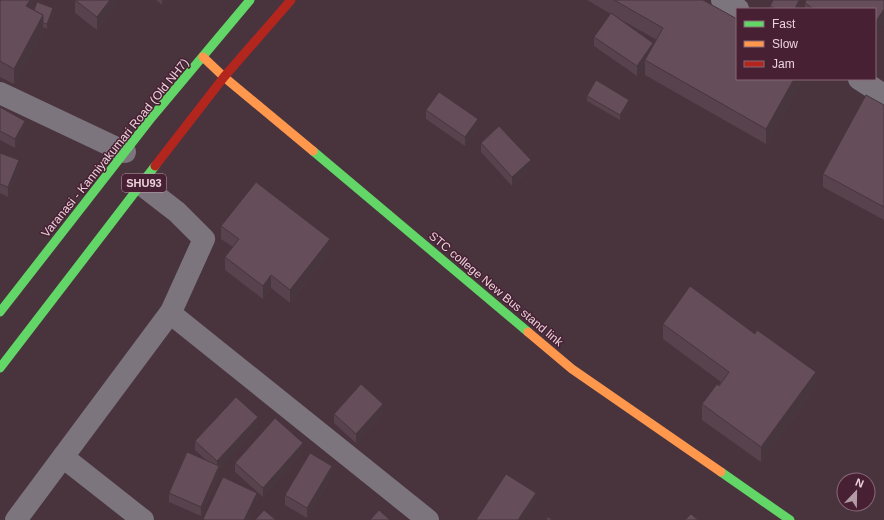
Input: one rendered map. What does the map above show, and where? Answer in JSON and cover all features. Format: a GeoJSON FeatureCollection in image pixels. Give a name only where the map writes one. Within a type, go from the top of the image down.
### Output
{"type":"FeatureCollection","features":[{"type":"Feature","properties":{"kind":"main road","name":"Varanasi - Kanniyakumari Road (Old NH7)"},"geometry":{"type":"LineString","coordinates":[[0,312],[152,117],[250,0]]}},
{"type":"Feature","properties":{"kind":"main road","name":"SHU93"},"geometry":{"type":"LineString","coordinates":[[0,368],[224,77],[291,0]]}},
{"type":"Feature","properties":{"kind":"main road","name":"STC college New Bus stand link"},"geometry":{"type":"LineString","coordinates":[[203,57],[224,77],[572,369],[790,520]]}},
{"type":"Feature","properties":{"kind":"street"},"geometry":{"type":"LineString","coordinates":[[722,0],[736,8]]}},
{"type":"Feature","properties":{"kind":"street"},"geometry":{"type":"LineString","coordinates":[[861,80],[883,91]]}},
{"type":"Feature","properties":{"kind":"street"},"geometry":{"type":"LineString","coordinates":[[0,93],[125,152]]}},
{"type":"Feature","properties":{"kind":"street"},"geometry":{"type":"LineString","coordinates":[[16,520],[170,314],[204,239],[177,212],[142,185]]}},
{"type":"Feature","properties":{"kind":"street"},"geometry":{"type":"LineString","coordinates":[[170,314],[428,520]]}},
{"type":"Feature","properties":{"kind":"street"},"geometry":{"type":"LineString","coordinates":[[63,457],[143,520]]}},
{"type":"Feature","properties":{"kind":"building"},"geometry":{"type":"Polygon","coordinates":[[[0,0],[30,0],[26,6],[43,15],[14,69],[0,61],[0,0]]]}},
{"type":"Feature","properties":{"kind":"building"},"geometry":{"type":"Polygon","coordinates":[[[75,0],[110,0],[97,17],[75,0]]]}},
{"type":"Feature","properties":{"kind":"building"},"geometry":{"type":"Polygon","coordinates":[[[614,0],[703,0],[736,18],[736,80],[793,80],[766,129],[645,60],[663,28],[614,0]]]}},
{"type":"Feature","properties":{"kind":"building"},"geometry":{"type":"Polygon","coordinates":[[[773,0],[799,0],[795,8],[774,8],[770,6],[773,0]]]}},
{"type":"Feature","properties":{"kind":"building"},"geometry":{"type":"Polygon","coordinates":[[[806,0],[884,0],[884,9],[876,21],[876,8],[812,8],[805,3],[806,0]]]}},
{"type":"Feature","properties":{"kind":"building"},"geometry":{"type":"Polygon","coordinates":[[[37,2],[53,8],[47,24],[43,23],[43,15],[34,10],[37,2]]]}},
{"type":"Feature","properties":{"kind":"building"},"geometry":{"type":"Polygon","coordinates":[[[611,13],[653,43],[637,66],[594,37],[611,13]]]}},
{"type":"Feature","properties":{"kind":"building"},"geometry":{"type":"Polygon","coordinates":[[[596,80],[629,100],[620,115],[587,96],[596,80]]]}},
{"type":"Feature","properties":{"kind":"building"},"geometry":{"type":"Polygon","coordinates":[[[439,92],[478,119],[465,137],[426,110],[439,92]]]}},
{"type":"Feature","properties":{"kind":"building"},"geometry":{"type":"Polygon","coordinates":[[[866,95],[884,105],[884,207],[823,174],[866,95]]]}},
{"type":"Feature","properties":{"kind":"building"},"geometry":{"type":"Polygon","coordinates":[[[0,107],[25,121],[15,139],[0,131],[0,107]]]}},
{"type":"Feature","properties":{"kind":"building"},"geometry":{"type":"Polygon","coordinates":[[[499,126],[531,160],[512,177],[481,143],[499,126]]]}},
{"type":"Feature","properties":{"kind":"building"},"geometry":{"type":"Polygon","coordinates":[[[0,153],[19,160],[8,187],[0,184],[0,153]]]}},
{"type":"Feature","properties":{"kind":"building"},"geometry":{"type":"Polygon","coordinates":[[[256,182],[330,239],[290,290],[271,275],[263,286],[225,257],[239,239],[221,226],[256,182]]]}},
{"type":"Feature","properties":{"kind":"building"},"geometry":{"type":"Polygon","coordinates":[[[690,286],[755,334],[757,330],[816,372],[761,447],[702,404],[717,384],[719,386],[729,372],[663,324],[690,286]]]}},
{"type":"Feature","properties":{"kind":"building"},"geometry":{"type":"Polygon","coordinates":[[[361,384],[383,404],[356,434],[334,414],[361,384]]]}},
{"type":"Feature","properties":{"kind":"building"},"geometry":{"type":"Polygon","coordinates":[[[236,397],[258,417],[217,461],[195,441],[236,397]]]}},
{"type":"Feature","properties":{"kind":"building"},"geometry":{"type":"Polygon","coordinates":[[[275,418],[303,443],[263,488],[235,463],[275,418]]]}},
{"type":"Feature","properties":{"kind":"building"},"geometry":{"type":"Polygon","coordinates":[[[187,452],[219,466],[201,507],[169,493],[187,452]]]}},
{"type":"Feature","properties":{"kind":"building"},"geometry":{"type":"Polygon","coordinates":[[[310,453],[332,466],[307,508],[285,495],[310,453]]]}},
{"type":"Feature","properties":{"kind":"building"},"geometry":{"type":"Polygon","coordinates":[[[506,474],[536,493],[518,520],[476,520],[506,474]]]}},
{"type":"Feature","properties":{"kind":"building"},"geometry":{"type":"Polygon","coordinates":[[[223,477],[257,493],[244,520],[203,519],[223,477]]]}},
{"type":"Feature","properties":{"kind":"building"},"geometry":{"type":"Polygon","coordinates":[[[264,510],[276,520],[255,520],[264,510]]]}},
{"type":"Feature","properties":{"kind":"building"},"geometry":{"type":"Polygon","coordinates":[[[379,510],[390,520],[370,520],[379,510]]]}},
{"type":"Feature","properties":{"kind":"building"},"geometry":{"type":"Polygon","coordinates":[[[691,514],[698,520],[685,520],[691,514]]]}},
{"type":"Feature","properties":{"kind":"building"},"geometry":{"type":"Polygon","coordinates":[[[548,517],[553,520],[546,520],[548,517]]]}},
{"type":"Feature","properties":{"kind":"traffic: fast"},"geometry":{"type":"LineString","coordinates":[[0,312],[152,117],[250,0]]}},
{"type":"Feature","properties":{"kind":"traffic: fast"},"geometry":{"type":"LineString","coordinates":[[313,151],[528,332]]}},
{"type":"Feature","properties":{"kind":"traffic: fast"},"geometry":{"type":"LineString","coordinates":[[0,368],[155,166]]}},
{"type":"Feature","properties":{"kind":"traffic: fast"},"geometry":{"type":"LineString","coordinates":[[721,472],[790,520]]}},
{"type":"Feature","properties":{"kind":"traffic: slow"},"geometry":{"type":"LineString","coordinates":[[203,57],[224,77],[313,151]]}},
{"type":"Feature","properties":{"kind":"traffic: slow"},"geometry":{"type":"LineString","coordinates":[[528,332],[572,369],[721,472]]}},
{"type":"Feature","properties":{"kind":"traffic: jam"},"geometry":{"type":"LineString","coordinates":[[155,166],[224,77],[291,0]]}}]}
